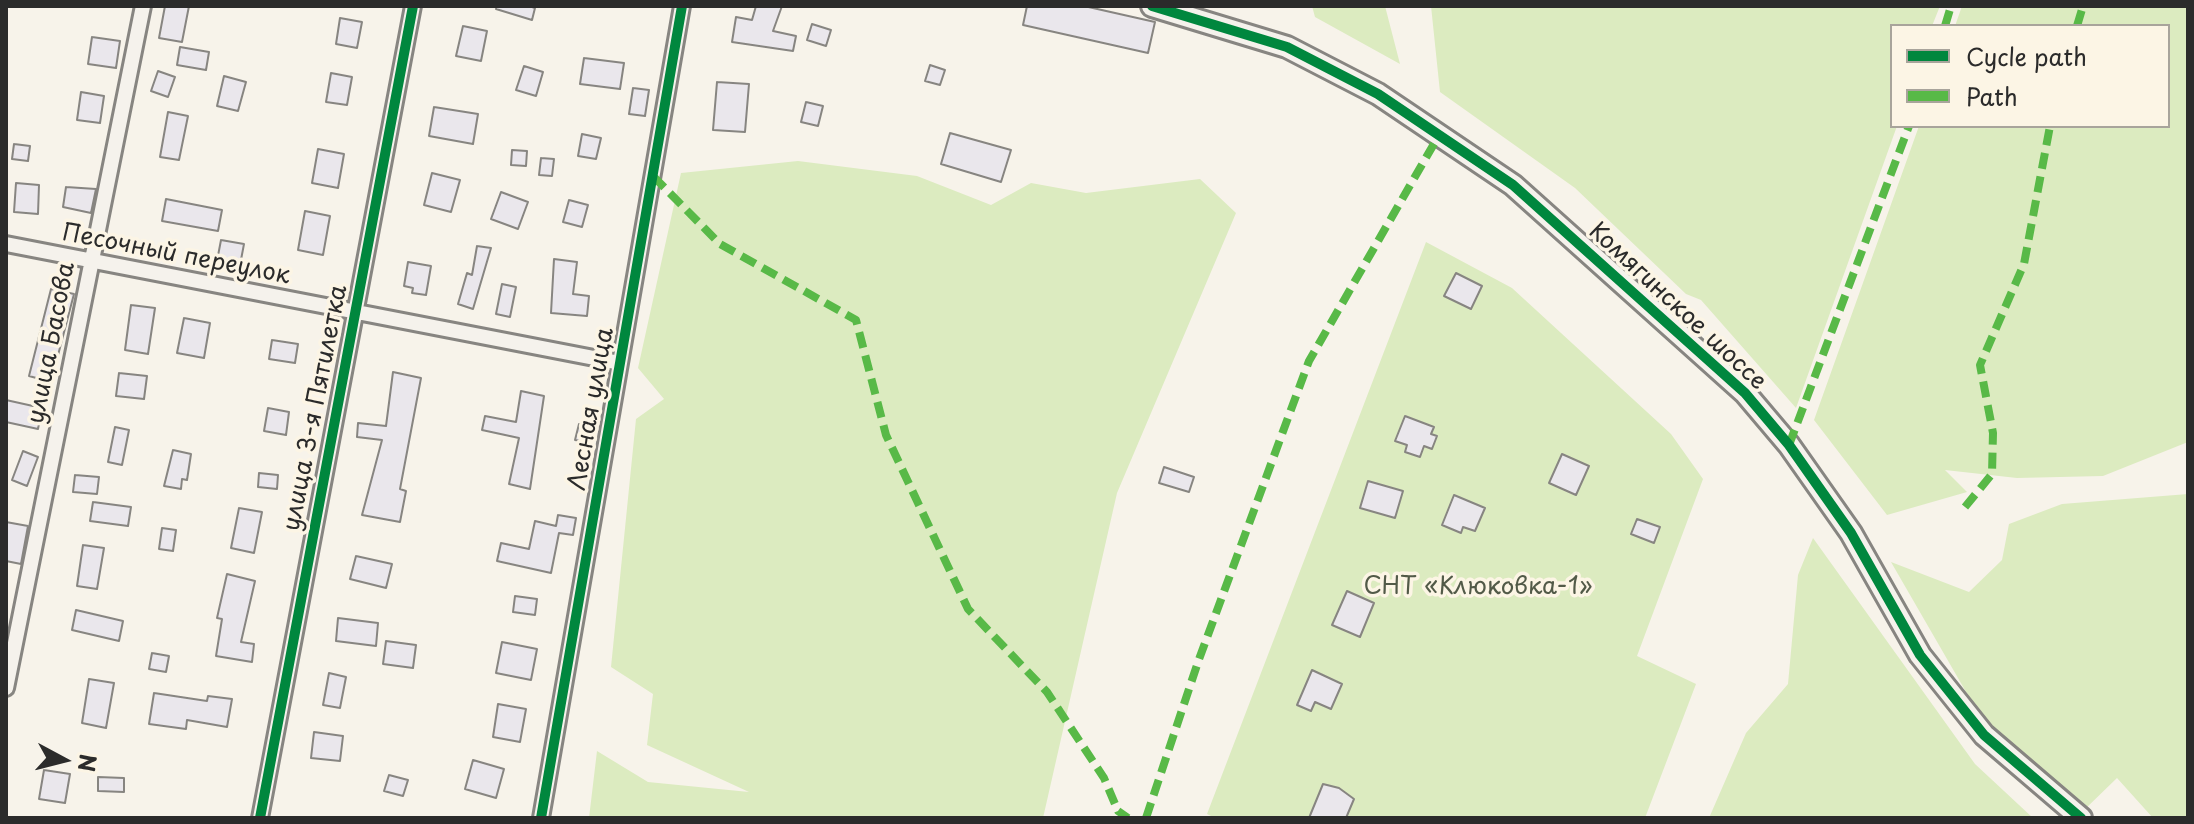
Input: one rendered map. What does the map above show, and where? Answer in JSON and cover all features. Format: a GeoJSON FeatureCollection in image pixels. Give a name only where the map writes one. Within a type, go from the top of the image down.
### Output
{"type":"FeatureCollection","features":[{"type":"Feature","properties":{"kind":"street","name":"улица Басова"},"geometry":{"type":"LineString","coordinates":[[6,688],[143,6]]}},
{"type":"Feature","properties":{"kind":"street","name":"улица 3-я Пятилетка"},"geometry":{"type":"LineString","coordinates":[[260,818],[413,6]]}},
{"type":"Feature","properties":{"kind":"street","name":"Лесная улица"},"geometry":{"type":"LineString","coordinates":[[541,818],[682,6]]}},
{"type":"Feature","properties":{"kind":"street","name":"Комягинское шоссе"},"geometry":{"type":"LineString","coordinates":[[1152,6],[1287,47],[1378,94],[1513,185],[1745,393],[1789,445],[1851,533],[1920,655],[1938,678],[1984,735],[2081,818]]}},
{"type":"Feature","properties":{"kind":"street","name":"Песочный переулок"},"geometry":{"type":"LineString","coordinates":[[6,244],[620,363]]}},
{"type":"Feature","properties":{"kind":"green space"},"geometry":{"type":"Polygon","coordinates":[[[1312,6],[1385,6],[1400,64],[1315,17],[1312,6]]]}},
{"type":"Feature","properties":{"kind":"green space"},"geometry":{"type":"Polygon","coordinates":[[[1431,6],[1940,6],[1933,24],[1890,24],[1890,128],[1896,128],[1796,408],[1701,300],[1686,294],[1575,188],[1440,92],[1431,6]]]}},
{"type":"Feature","properties":{"kind":"green space"},"geometry":{"type":"Polygon","coordinates":[[[1962,6],[2188,6],[2188,442],[2103,476],[2017,478],[1945,470],[1967,492],[1887,515],[1814,420],[1918,128],[2170,128],[2170,24],[1956,24],[1962,6]]]}},
{"type":"Feature","properties":{"kind":"green space"},"geometry":{"type":"Polygon","coordinates":[[[798,161],[917,176],[991,205],[1031,183],[1086,193],[1200,179],[1236,213],[1117,493],[1043,818],[589,818],[597,751],[648,782],[749,792],[647,745],[653,694],[611,667],[636,419],[664,399],[638,368],[681,173],[798,161]]]}},
{"type":"Feature","properties":{"kind":"green space","name":"СНТ «Клюковка-1»"},"geometry":{"type":"Polygon","coordinates":[[[1426,242],[1512,288],[1671,434],[1703,479],[1637,656],[1696,684],[1645,818],[1215,818],[1207,814],[1426,242]]]}},
{"type":"Feature","properties":{"kind":"green space"},"geometry":{"type":"Polygon","coordinates":[[[2188,494],[2188,818],[2153,818],[2117,778],[2082,812],[1988,730],[1891,562],[1969,592],[2002,560],[2009,524],[2062,504],[2188,494]]]}},
{"type":"Feature","properties":{"kind":"green space"},"geometry":{"type":"Polygon","coordinates":[[[1813,538],[1975,764],[2033,818],[1709,818],[1746,733],[1788,684],[1798,575],[1813,538]]]}},
{"type":"Feature","properties":{"kind":"building"},"geometry":{"type":"Polygon","coordinates":[[[165,6],[189,6],[182,42],[159,38],[165,6]]]}},
{"type":"Feature","properties":{"kind":"building"},"geometry":{"type":"Polygon","coordinates":[[[497,6],[535,8],[532,20],[496,9],[497,6]]]}},
{"type":"Feature","properties":{"kind":"building"},"geometry":{"type":"Polygon","coordinates":[[[756,6],[782,6],[773,31],[796,36],[793,51],[732,42],[736,17],[752,20],[756,6]]]}},
{"type":"Feature","properties":{"kind":"building"},"geometry":{"type":"Polygon","coordinates":[[[1027,6],[1084,6],[1155,22],[1148,53],[1023,25],[1027,6]]]}},
{"type":"Feature","properties":{"kind":"building"},"geometry":{"type":"Polygon","coordinates":[[[340,18],[362,22],[357,48],[336,44],[340,18]]]}},
{"type":"Feature","properties":{"kind":"building"},"geometry":{"type":"Polygon","coordinates":[[[812,24],[831,30],[826,46],[807,40],[812,24]]]}},
{"type":"Feature","properties":{"kind":"building"},"geometry":{"type":"Polygon","coordinates":[[[463,26],[487,31],[481,61],[456,56],[463,26]]]}},
{"type":"Feature","properties":{"kind":"building"},"geometry":{"type":"Polygon","coordinates":[[[92,37],[120,41],[116,68],[88,64],[92,37]]]}},
{"type":"Feature","properties":{"kind":"building"},"geometry":{"type":"Polygon","coordinates":[[[180,47],[209,52],[206,70],[177,65],[180,47]]]}},
{"type":"Feature","properties":{"kind":"building"},"geometry":{"type":"Polygon","coordinates":[[[584,58],[624,63],[620,89],[580,84],[584,58]]]}},
{"type":"Feature","properties":{"kind":"building"},"geometry":{"type":"Polygon","coordinates":[[[930,65],[945,70],[940,85],[925,81],[930,65]]]}},
{"type":"Feature","properties":{"kind":"building"},"geometry":{"type":"Polygon","coordinates":[[[524,66],[543,72],[536,96],[516,90],[524,66]]]}},
{"type":"Feature","properties":{"kind":"building"},"geometry":{"type":"Polygon","coordinates":[[[158,71],[175,77],[168,97],[151,91],[158,71]]]}},
{"type":"Feature","properties":{"kind":"building"},"geometry":{"type":"Polygon","coordinates":[[[331,73],[352,77],[347,105],[326,102],[331,73]]]}},
{"type":"Feature","properties":{"kind":"building"},"geometry":{"type":"Polygon","coordinates":[[[224,76],[246,82],[238,111],[217,106],[224,76]]]}},
{"type":"Feature","properties":{"kind":"building"},"geometry":{"type":"Polygon","coordinates":[[[717,82],[749,84],[745,132],[713,130],[717,82]]]}},
{"type":"Feature","properties":{"kind":"building"},"geometry":{"type":"Polygon","coordinates":[[[633,88],[649,90],[645,116],[629,114],[633,88]]]}},
{"type":"Feature","properties":{"kind":"building"},"geometry":{"type":"Polygon","coordinates":[[[81,92],[104,96],[100,123],[77,120],[81,92]]]}},
{"type":"Feature","properties":{"kind":"building"},"geometry":{"type":"Polygon","coordinates":[[[806,102],[823,106],[818,126],[801,122],[806,102]]]}},
{"type":"Feature","properties":{"kind":"building"},"geometry":{"type":"Polygon","coordinates":[[[434,107],[478,114],[473,144],[429,136],[434,107]]]}},
{"type":"Feature","properties":{"kind":"building"},"geometry":{"type":"Polygon","coordinates":[[[168,112],[188,116],[179,160],[160,157],[168,112]]]}},
{"type":"Feature","properties":{"kind":"building"},"geometry":{"type":"Polygon","coordinates":[[[950,133],[1011,150],[1001,182],[941,164],[950,133]]]}},
{"type":"Feature","properties":{"kind":"building"},"geometry":{"type":"Polygon","coordinates":[[[582,134],[601,138],[596,159],[578,156],[582,134]]]}},
{"type":"Feature","properties":{"kind":"building"},"geometry":{"type":"Polygon","coordinates":[[[14,144],[30,146],[28,161],[12,159],[14,144]]]}},
{"type":"Feature","properties":{"kind":"building"},"geometry":{"type":"Polygon","coordinates":[[[318,149],[344,154],[338,188],[312,183],[318,149]]]}},
{"type":"Feature","properties":{"kind":"building"},"geometry":{"type":"Polygon","coordinates":[[[512,150],[527,151],[526,166],[511,165],[512,150]]]}},
{"type":"Feature","properties":{"kind":"building"},"geometry":{"type":"Polygon","coordinates":[[[541,158],[554,159],[552,176],[539,175],[541,158]]]}},
{"type":"Feature","properties":{"kind":"building"},"geometry":{"type":"Polygon","coordinates":[[[432,173],[460,180],[451,212],[424,205],[432,173]]]}},
{"type":"Feature","properties":{"kind":"building"},"geometry":{"type":"Polygon","coordinates":[[[16,183],[39,185],[38,214],[14,212],[16,183]]]}},
{"type":"Feature","properties":{"kind":"building"},"geometry":{"type":"Polygon","coordinates":[[[66,187],[96,189],[91,213],[63,207],[66,187]]]}},
{"type":"Feature","properties":{"kind":"building"},"geometry":{"type":"Polygon","coordinates":[[[501,192],[528,202],[518,229],[491,219],[501,192]]]}},
{"type":"Feature","properties":{"kind":"building"},"geometry":{"type":"Polygon","coordinates":[[[166,199],[222,210],[218,231],[162,221],[166,199]]]}},
{"type":"Feature","properties":{"kind":"building"},"geometry":{"type":"Polygon","coordinates":[[[569,200],[588,205],[582,227],[563,222],[569,200]]]}},
{"type":"Feature","properties":{"kind":"building"},"geometry":{"type":"Polygon","coordinates":[[[305,211],[330,216],[323,255],[298,250],[305,211]]]}},
{"type":"Feature","properties":{"kind":"building"},"geometry":{"type":"Polygon","coordinates":[[[221,240],[244,244],[240,265],[217,261],[221,240]]]}},
{"type":"Feature","properties":{"kind":"building"},"geometry":{"type":"Polygon","coordinates":[[[477,246],[491,248],[473,309],[458,304],[467,273],[472,275],[477,246]]]}},
{"type":"Feature","properties":{"kind":"building"},"geometry":{"type":"Polygon","coordinates":[[[554,259],[577,262],[573,294],[589,296],[587,316],[551,313],[554,259]]]}},
{"type":"Feature","properties":{"kind":"building"},"geometry":{"type":"Polygon","coordinates":[[[408,262],[431,266],[426,295],[412,293],[413,288],[404,286],[408,262]]]}},
{"type":"Feature","properties":{"kind":"building"},"geometry":{"type":"Polygon","coordinates":[[[1456,273],[1482,286],[1471,309],[1444,296],[1456,273]]]}},
{"type":"Feature","properties":{"kind":"building"},"geometry":{"type":"Polygon","coordinates":[[[502,284],[516,287],[510,317],[496,314],[502,284]]]}},
{"type":"Feature","properties":{"kind":"building"},"geometry":{"type":"Polygon","coordinates":[[[51,289],[74,294],[51,382],[29,376],[51,289]]]}},
{"type":"Feature","properties":{"kind":"building"},"geometry":{"type":"Polygon","coordinates":[[[131,305],[155,308],[148,354],[125,350],[131,305]]]}},
{"type":"Feature","properties":{"kind":"building"},"geometry":{"type":"Polygon","coordinates":[[[184,318],[210,323],[204,358],[177,353],[184,318]]]}},
{"type":"Feature","properties":{"kind":"building"},"geometry":{"type":"Polygon","coordinates":[[[272,340],[298,344],[295,363],[269,359],[272,340]]]}},
{"type":"Feature","properties":{"kind":"building"},"geometry":{"type":"Polygon","coordinates":[[[393,372],[421,378],[400,489],[406,491],[400,522],[362,515],[382,440],[357,437],[358,423],[386,426],[393,372]]]}},
{"type":"Feature","properties":{"kind":"building"},"geometry":{"type":"Polygon","coordinates":[[[119,373],[147,376],[144,399],[116,396],[119,373]]]}},
{"type":"Feature","properties":{"kind":"building"},"geometry":{"type":"Polygon","coordinates":[[[521,391],[544,396],[530,489],[509,484],[519,438],[482,430],[485,416],[516,422],[521,391]]]}},
{"type":"Feature","properties":{"kind":"building"},"geometry":{"type":"Polygon","coordinates":[[[6,400],[42,408],[38,429],[6,422],[6,400]]]}},
{"type":"Feature","properties":{"kind":"building"},"geometry":{"type":"Polygon","coordinates":[[[268,408],[289,412],[286,435],[264,431],[268,408]]]}},
{"type":"Feature","properties":{"kind":"building"},"geometry":{"type":"Polygon","coordinates":[[[1405,416],[1434,427],[1431,434],[1437,436],[1432,449],[1424,446],[1420,457],[1405,452],[1407,445],[1395,441],[1405,416]]]}},
{"type":"Feature","properties":{"kind":"building"},"geometry":{"type":"Polygon","coordinates":[[[579,424],[594,427],[591,443],[575,440],[579,424]]]}},
{"type":"Feature","properties":{"kind":"building"},"geometry":{"type":"Polygon","coordinates":[[[115,427],[129,430],[122,465],[108,462],[115,427]]]}},
{"type":"Feature","properties":{"kind":"building"},"geometry":{"type":"Polygon","coordinates":[[[173,450],[191,454],[187,480],[182,479],[181,489],[164,486],[173,450]]]}},
{"type":"Feature","properties":{"kind":"building"},"geometry":{"type":"Polygon","coordinates":[[[23,451],[38,457],[27,486],[12,480],[23,451]]]}},
{"type":"Feature","properties":{"kind":"building"},"geometry":{"type":"Polygon","coordinates":[[[1562,454],[1589,466],[1576,495],[1549,483],[1562,454]]]}},
{"type":"Feature","properties":{"kind":"building"},"geometry":{"type":"Polygon","coordinates":[[[1164,467],[1194,477],[1189,492],[1159,483],[1164,467]]]}},
{"type":"Feature","properties":{"kind":"building"},"geometry":{"type":"Polygon","coordinates":[[[259,473],[278,475],[277,489],[258,487],[259,473]]]}},
{"type":"Feature","properties":{"kind":"building"},"geometry":{"type":"Polygon","coordinates":[[[75,475],[99,477],[97,494],[73,492],[75,475]]]}},
{"type":"Feature","properties":{"kind":"building"},"geometry":{"type":"Polygon","coordinates":[[[1368,481],[1403,491],[1395,518],[1360,508],[1368,481]]]}},
{"type":"Feature","properties":{"kind":"building"},"geometry":{"type":"Polygon","coordinates":[[[1454,495],[1485,508],[1475,531],[1463,527],[1461,533],[1442,525],[1454,495]]]}},
{"type":"Feature","properties":{"kind":"building"},"geometry":{"type":"Polygon","coordinates":[[[93,502],[131,507],[128,526],[90,521],[93,502]]]}},
{"type":"Feature","properties":{"kind":"building"},"geometry":{"type":"Polygon","coordinates":[[[239,508],[262,512],[254,553],[231,548],[239,508]]]}},
{"type":"Feature","properties":{"kind":"building"},"geometry":{"type":"Polygon","coordinates":[[[558,515],[576,518],[573,535],[559,533],[551,573],[497,561],[501,543],[529,549],[535,521],[556,526],[558,515]]]}},
{"type":"Feature","properties":{"kind":"building"},"geometry":{"type":"Polygon","coordinates":[[[1637,519],[1660,527],[1654,543],[1631,534],[1637,519]]]}},
{"type":"Feature","properties":{"kind":"building"},"geometry":{"type":"Polygon","coordinates":[[[6,522],[28,526],[21,564],[6,561],[6,522]]]}},
{"type":"Feature","properties":{"kind":"building"},"geometry":{"type":"Polygon","coordinates":[[[162,528],[176,530],[173,551],[159,549],[162,528]]]}},
{"type":"Feature","properties":{"kind":"building"},"geometry":{"type":"Polygon","coordinates":[[[83,545],[104,548],[97,589],[77,586],[83,545]]]}},
{"type":"Feature","properties":{"kind":"building"},"geometry":{"type":"Polygon","coordinates":[[[356,556],[392,564],[386,588],[350,579],[356,556]]]}},
{"type":"Feature","properties":{"kind":"building"},"geometry":{"type":"Polygon","coordinates":[[[227,574],[255,581],[241,642],[254,644],[252,662],[216,656],[222,619],[217,618],[227,574]]]}},
{"type":"Feature","properties":{"kind":"building"},"geometry":{"type":"Polygon","coordinates":[[[1347,591],[1374,603],[1360,637],[1332,625],[1347,591]]]}},
{"type":"Feature","properties":{"kind":"building"},"geometry":{"type":"Polygon","coordinates":[[[515,596],[537,599],[535,615],[513,612],[515,596]]]}},
{"type":"Feature","properties":{"kind":"building"},"geometry":{"type":"Polygon","coordinates":[[[76,610],[123,621],[119,641],[72,630],[76,610]]]}},
{"type":"Feature","properties":{"kind":"building"},"geometry":{"type":"Polygon","coordinates":[[[338,618],[378,623],[376,646],[336,641],[338,618]]]}},
{"type":"Feature","properties":{"kind":"building"},"geometry":{"type":"Polygon","coordinates":[[[386,641],[416,645],[413,668],[383,664],[386,641]]]}},
{"type":"Feature","properties":{"kind":"building"},"geometry":{"type":"Polygon","coordinates":[[[502,642],[537,649],[531,680],[496,673],[502,642]]]}},
{"type":"Feature","properties":{"kind":"building"},"geometry":{"type":"Polygon","coordinates":[[[152,653],[169,656],[166,672],[149,669],[152,653]]]}},
{"type":"Feature","properties":{"kind":"building"},"geometry":{"type":"Polygon","coordinates":[[[1312,670],[1342,684],[1331,709],[1315,702],[1311,711],[1297,705],[1312,670]]]}},
{"type":"Feature","properties":{"kind":"building"},"geometry":{"type":"Polygon","coordinates":[[[329,673],[346,677],[340,708],[323,705],[329,673]]]}},
{"type":"Feature","properties":{"kind":"building"},"geometry":{"type":"Polygon","coordinates":[[[89,679],[114,683],[106,728],[82,723],[89,679]]]}},
{"type":"Feature","properties":{"kind":"building"},"geometry":{"type":"Polygon","coordinates":[[[154,693],[207,701],[208,696],[232,699],[227,727],[187,720],[186,729],[149,724],[154,693]]]}},
{"type":"Feature","properties":{"kind":"building"},"geometry":{"type":"Polygon","coordinates":[[[498,704],[526,709],[520,742],[493,737],[498,704]]]}},
{"type":"Feature","properties":{"kind":"building"},"geometry":{"type":"Polygon","coordinates":[[[314,732],[343,736],[340,761],[311,758],[314,732]]]}},
{"type":"Feature","properties":{"kind":"building"},"geometry":{"type":"Polygon","coordinates":[[[473,760],[504,769],[496,798],[465,789],[473,760]]]}},
{"type":"Feature","properties":{"kind":"building"},"geometry":{"type":"Polygon","coordinates":[[[44,770],[70,774],[65,803],[39,799],[44,770]]]}},
{"type":"Feature","properties":{"kind":"building"},"geometry":{"type":"Polygon","coordinates":[[[389,775],[408,780],[403,796],[384,791],[389,775]]]}},
{"type":"Feature","properties":{"kind":"building"},"geometry":{"type":"Polygon","coordinates":[[[98,777],[124,778],[124,792],[98,791],[98,777]]]}},
{"type":"Feature","properties":{"kind":"building"},"geometry":{"type":"Polygon","coordinates":[[[1323,784],[1339,788],[1354,799],[1346,818],[1309,818],[1323,784]]]}},
{"type":"Feature","properties":{"kind":"marked path"},"geometry":{"type":"LineString","coordinates":[[1946,24],[1951,6]]}},
{"type":"Feature","properties":{"kind":"marked path"},"geometry":{"type":"LineString","coordinates":[[2078,24],[2083,6]]}},
{"type":"Feature","properties":{"kind":"marked path"},"geometry":{"type":"LineString","coordinates":[[1789,445],[1908,128]]}},
{"type":"Feature","properties":{"kind":"marked path"},"geometry":{"type":"LineString","coordinates":[[1965,507],[1992,474],[1993,433],[1980,365],[2024,264],[2050,128]]}},
{"type":"Feature","properties":{"kind":"marked path"},"geometry":{"type":"LineString","coordinates":[[1146,818],[1198,662],[1309,361],[1439,135]]}},
{"type":"Feature","properties":{"kind":"marked path"},"geometry":{"type":"LineString","coordinates":[[653,176],[720,244],[856,320],[886,435],[968,609],[1047,692],[1104,778],[1118,811],[1128,818]]}},
{"type":"Feature","properties":{"kind":"cycle path"},"geometry":{"type":"LineString","coordinates":[[260,818],[413,6]]}},
{"type":"Feature","properties":{"kind":"cycle path"},"geometry":{"type":"LineString","coordinates":[[541,818],[682,6]]}},
{"type":"Feature","properties":{"kind":"cycle path"},"geometry":{"type":"LineString","coordinates":[[1152,6],[1287,47],[1378,94],[1513,185],[1745,393],[1789,445],[1851,533],[1920,655],[1984,735],[2081,818]]}}]}
